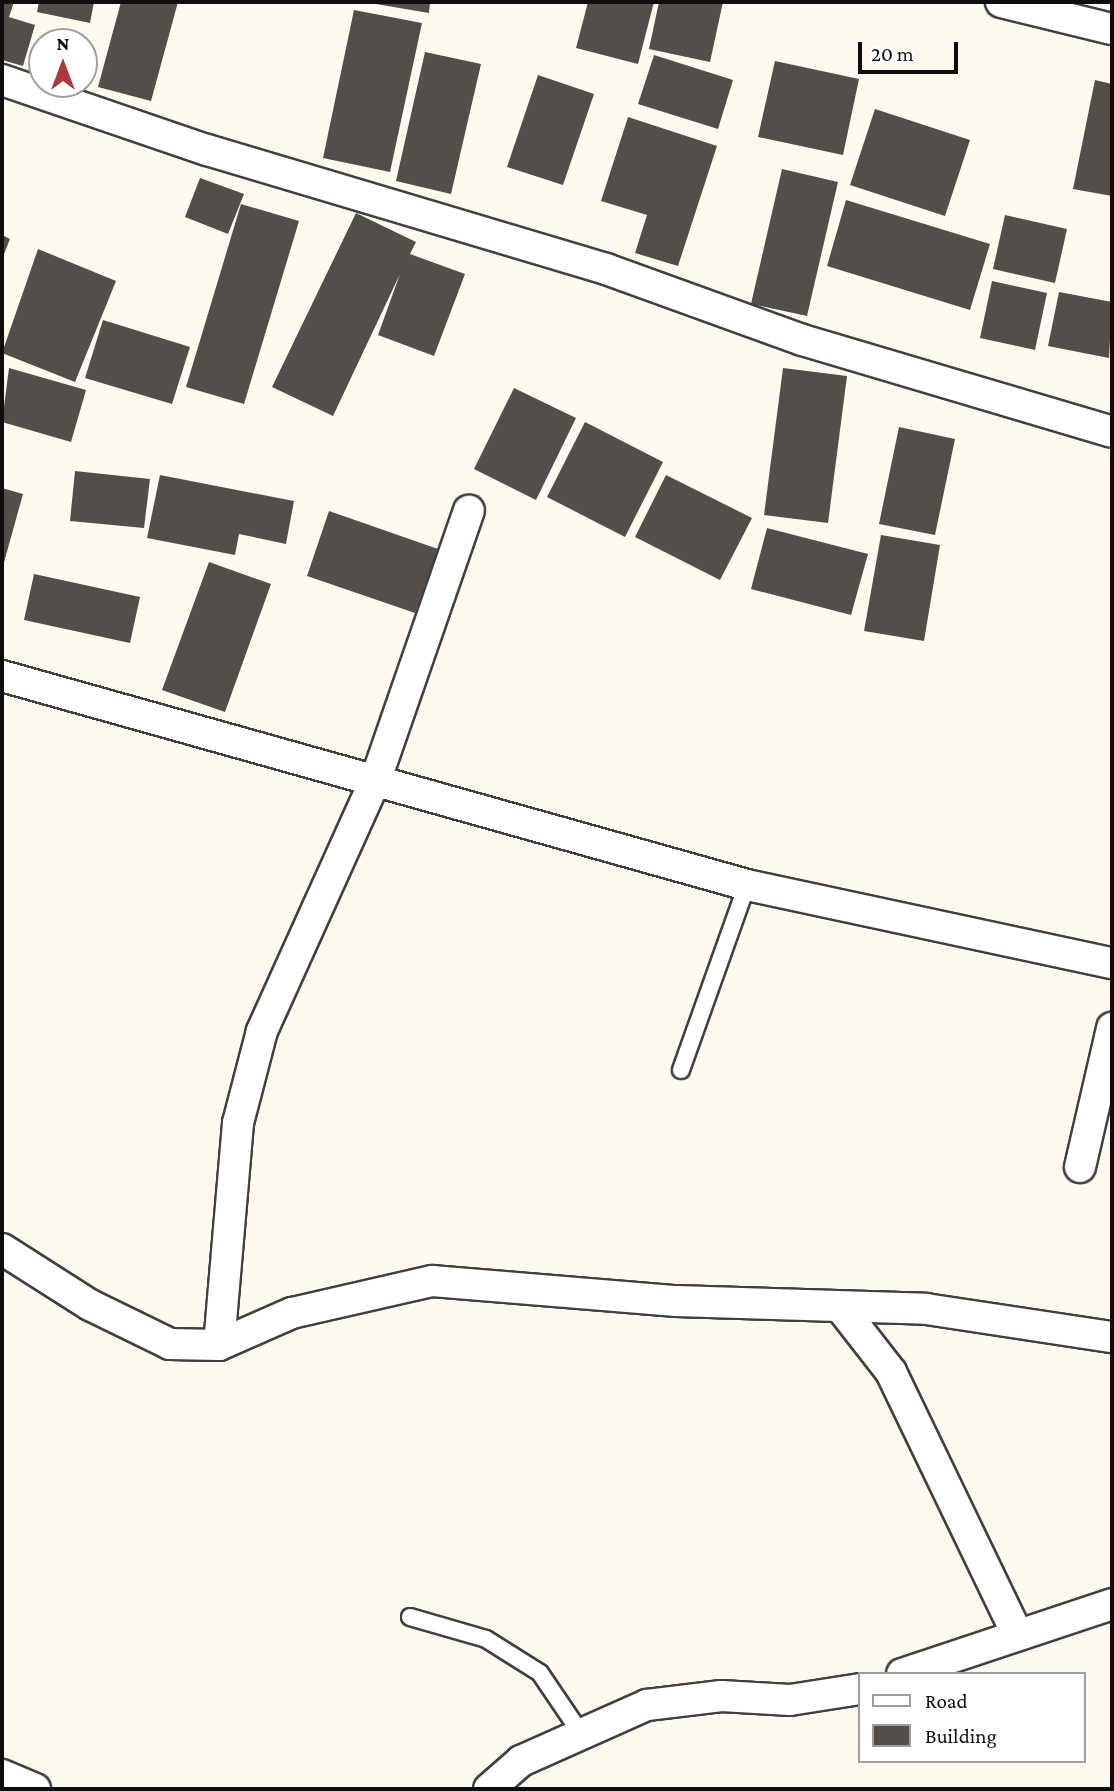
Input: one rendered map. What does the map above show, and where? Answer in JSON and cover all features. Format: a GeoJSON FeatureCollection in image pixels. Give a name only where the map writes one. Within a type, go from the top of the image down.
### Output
{"type":"FeatureCollection","features":[{"type":"Feature","properties":{"kind":"street"},"geometry":{"type":"LineString","coordinates":[[1001,2],[1112,29]]}},
{"type":"Feature","properties":{"kind":"street"},"geometry":{"type":"LineString","coordinates":[[2,80],[207,150],[606,269],[802,340],[1112,432]]}},
{"type":"Feature","properties":{"kind":"street"},"geometry":{"type":"LineString","coordinates":[[219,1345],[237,1135],[262,1031],[376,779],[469,511]]}},
{"type":"Feature","properties":{"kind":"street"},"geometry":{"type":"LineString","coordinates":[[2,676],[747,884],[1112,963]]}},
{"type":"Feature","properties":{"kind":"street"},"geometry":{"type":"LineString","coordinates":[[1080,1167],[1112,1028]]}},
{"type":"Feature","properties":{"kind":"street"},"geometry":{"type":"LineString","coordinates":[[2,1249],[134,1328],[170,1343],[219,1345],[292,1313],[432,1280],[842,1309],[926,1309],[1112,1337]]}},
{"type":"Feature","properties":{"kind":"street"},"geometry":{"type":"LineString","coordinates":[[842,1309],[891,1372],[1016,1632]]}},
{"type":"Feature","properties":{"kind":"street"},"geometry":{"type":"LineString","coordinates":[[906,1672],[1016,1632],[1112,1604]]}},
{"type":"Feature","properties":{"kind":"street"},"geometry":{"type":"LineString","coordinates":[[489,1789],[521,1761],[580,1732],[647,1705],[720,1696],[790,1700],[858,1689]]}},
{"type":"Feature","properties":{"kind":"street"},"geometry":{"type":"LineString","coordinates":[[2,1775],[35,1789]]}},
{"type":"Feature","properties":{"kind":"lane"},"geometry":{"type":"LineString","coordinates":[[681,1070],[747,884]]}},
{"type":"Feature","properties":{"kind":"lane"},"geometry":{"type":"LineString","coordinates":[[410,1617],[486,1639],[540,1673],[580,1732]]}},
{"type":"Feature","properties":{"kind":"building"},"geometry":{"type":"Polygon","coordinates":[[[2,2],[14,2],[9,17],[35,25],[34,28],[28,28],[28,49],[23,66],[2,60],[2,2]]]}},
{"type":"Feature","properties":{"kind":"building"},"geometry":{"type":"Polygon","coordinates":[[[39,2],[94,2],[90,23],[37,12],[39,2]]]}},
{"type":"Feature","properties":{"kind":"building"},"geometry":{"type":"Polygon","coordinates":[[[121,2],[178,2],[151,101],[98,87],[121,2]]]}},
{"type":"Feature","properties":{"kind":"building"},"geometry":{"type":"Polygon","coordinates":[[[364,2],[430,2],[429,13],[364,2]]]}},
{"type":"Feature","properties":{"kind":"building"},"geometry":{"type":"Polygon","coordinates":[[[588,2],[654,2],[638,64],[576,48],[588,2]]]}},
{"type":"Feature","properties":{"kind":"building"},"geometry":{"type":"Polygon","coordinates":[[[659,2],[723,2],[710,62],[649,49],[659,2]]]}},
{"type":"Feature","properties":{"kind":"building"},"geometry":{"type":"Polygon","coordinates":[[[354,10],[422,23],[390,172],[323,158],[354,10]]]}},
{"type":"Feature","properties":{"kind":"building"},"geometry":{"type":"Polygon","coordinates":[[[425,52],[481,64],[451,194],[396,181],[425,52]]]}},
{"type":"Feature","properties":{"kind":"building"},"geometry":{"type":"Polygon","coordinates":[[[654,55],[733,80],[718,129],[638,104],[654,55]]]}},
{"type":"Feature","properties":{"kind":"building"},"geometry":{"type":"Polygon","coordinates":[[[775,61],[859,79],[843,155],[758,137],[775,61]]]}},
{"type":"Feature","properties":{"kind":"building"},"geometry":{"type":"Polygon","coordinates":[[[538,75],[594,94],[563,185],[507,167],[538,75]]]}},
{"type":"Feature","properties":{"kind":"building"},"geometry":{"type":"Polygon","coordinates":[[[1095,80],[1112,84],[1112,196],[1073,189],[1095,80]]]}},
{"type":"Feature","properties":{"kind":"building"},"geometry":{"type":"Polygon","coordinates":[[[875,109],[970,140],[945,216],[850,185],[875,109]]]}},
{"type":"Feature","properties":{"kind":"building"},"geometry":{"type":"Polygon","coordinates":[[[628,117],[717,146],[678,266],[635,253],[647,215],[601,201],[628,117]]]}},
{"type":"Feature","properties":{"kind":"building"},"geometry":{"type":"Polygon","coordinates":[[[782,169],[838,182],[807,316],[751,304],[782,169]]]}},
{"type":"Feature","properties":{"kind":"building"},"geometry":{"type":"Polygon","coordinates":[[[200,178],[244,194],[228,234],[185,217],[200,178]]]}},
{"type":"Feature","properties":{"kind":"building"},"geometry":{"type":"Polygon","coordinates":[[[846,200],[990,244],[970,310],[827,266],[846,200]]]}},
{"type":"Feature","properties":{"kind":"building"},"geometry":{"type":"Polygon","coordinates":[[[241,204],[299,221],[244,404],[186,387],[241,204]]]}},
{"type":"Feature","properties":{"kind":"building"},"geometry":{"type":"Polygon","coordinates":[[[356,213],[416,242],[410,254],[465,274],[434,356],[378,335],[400,274],[333,416],[272,387],[356,213]]]}},
{"type":"Feature","properties":{"kind":"building"},"geometry":{"type":"Polygon","coordinates":[[[1005,215],[1067,229],[1055,283],[993,269],[1005,215]]]}},
{"type":"Feature","properties":{"kind":"building"},"geometry":{"type":"Polygon","coordinates":[[[2,235],[10,239],[2,259],[2,235]]]}},
{"type":"Feature","properties":{"kind":"building"},"geometry":{"type":"Polygon","coordinates":[[[38,249],[116,281],[75,382],[2,353],[38,249]]]}},
{"type":"Feature","properties":{"kind":"building"},"geometry":{"type":"Polygon","coordinates":[[[992,281],[1047,293],[1035,350],[980,338],[992,281]]]}},
{"type":"Feature","properties":{"kind":"building"},"geometry":{"type":"Polygon","coordinates":[[[1059,292],[1112,302],[1109,358],[1048,346],[1059,292]]]}},
{"type":"Feature","properties":{"kind":"building"},"geometry":{"type":"Polygon","coordinates":[[[103,320],[190,347],[172,404],[85,378],[103,320]]]}},
{"type":"Feature","properties":{"kind":"building"},"geometry":{"type":"Polygon","coordinates":[[[9,368],[86,390],[71,442],[2,422],[9,368]]]}},
{"type":"Feature","properties":{"kind":"building"},"geometry":{"type":"Polygon","coordinates":[[[783,368],[847,376],[828,523],[764,515],[783,368]]]}},
{"type":"Feature","properties":{"kind":"building"},"geometry":{"type":"Polygon","coordinates":[[[514,388],[576,418],[536,500],[474,469],[514,388]]]}},
{"type":"Feature","properties":{"kind":"building"},"geometry":{"type":"Polygon","coordinates":[[[585,422],[663,462],[625,537],[547,497],[585,422]]]}},
{"type":"Feature","properties":{"kind":"building"},"geometry":{"type":"Polygon","coordinates":[[[899,427],[955,439],[935,535],[879,524],[899,427]]]}},
{"type":"Feature","properties":{"kind":"building"},"geometry":{"type":"Polygon","coordinates":[[[75,471],[150,479],[144,528],[70,521],[75,471]]]}},
{"type":"Feature","properties":{"kind":"building"},"geometry":{"type":"Polygon","coordinates":[[[160,475],[294,501],[286,544],[239,534],[235,555],[147,538],[160,475]]]}},
{"type":"Feature","properties":{"kind":"building"},"geometry":{"type":"Polygon","coordinates":[[[666,475],[752,518],[720,580],[635,537],[666,475]]]}},
{"type":"Feature","properties":{"kind":"building"},"geometry":{"type":"Polygon","coordinates":[[[2,488],[23,494],[3,566],[2,566],[2,488]]]}},
{"type":"Feature","properties":{"kind":"building"},"geometry":{"type":"Polygon","coordinates":[[[329,511],[438,549],[415,613],[307,576],[329,511]]]}},
{"type":"Feature","properties":{"kind":"building"},"geometry":{"type":"Polygon","coordinates":[[[767,528],[868,554],[851,615],[751,589],[767,528]]]}},
{"type":"Feature","properties":{"kind":"building"},"geometry":{"type":"Polygon","coordinates":[[[881,535],[940,545],[924,641],[864,631],[881,535]]]}},
{"type":"Feature","properties":{"kind":"building"},"geometry":{"type":"Polygon","coordinates":[[[209,562],[271,584],[225,712],[162,690],[209,562]]]}},
{"type":"Feature","properties":{"kind":"building"},"geometry":{"type":"Polygon","coordinates":[[[34,574],[140,597],[130,643],[24,620],[34,574]]]}}]}
